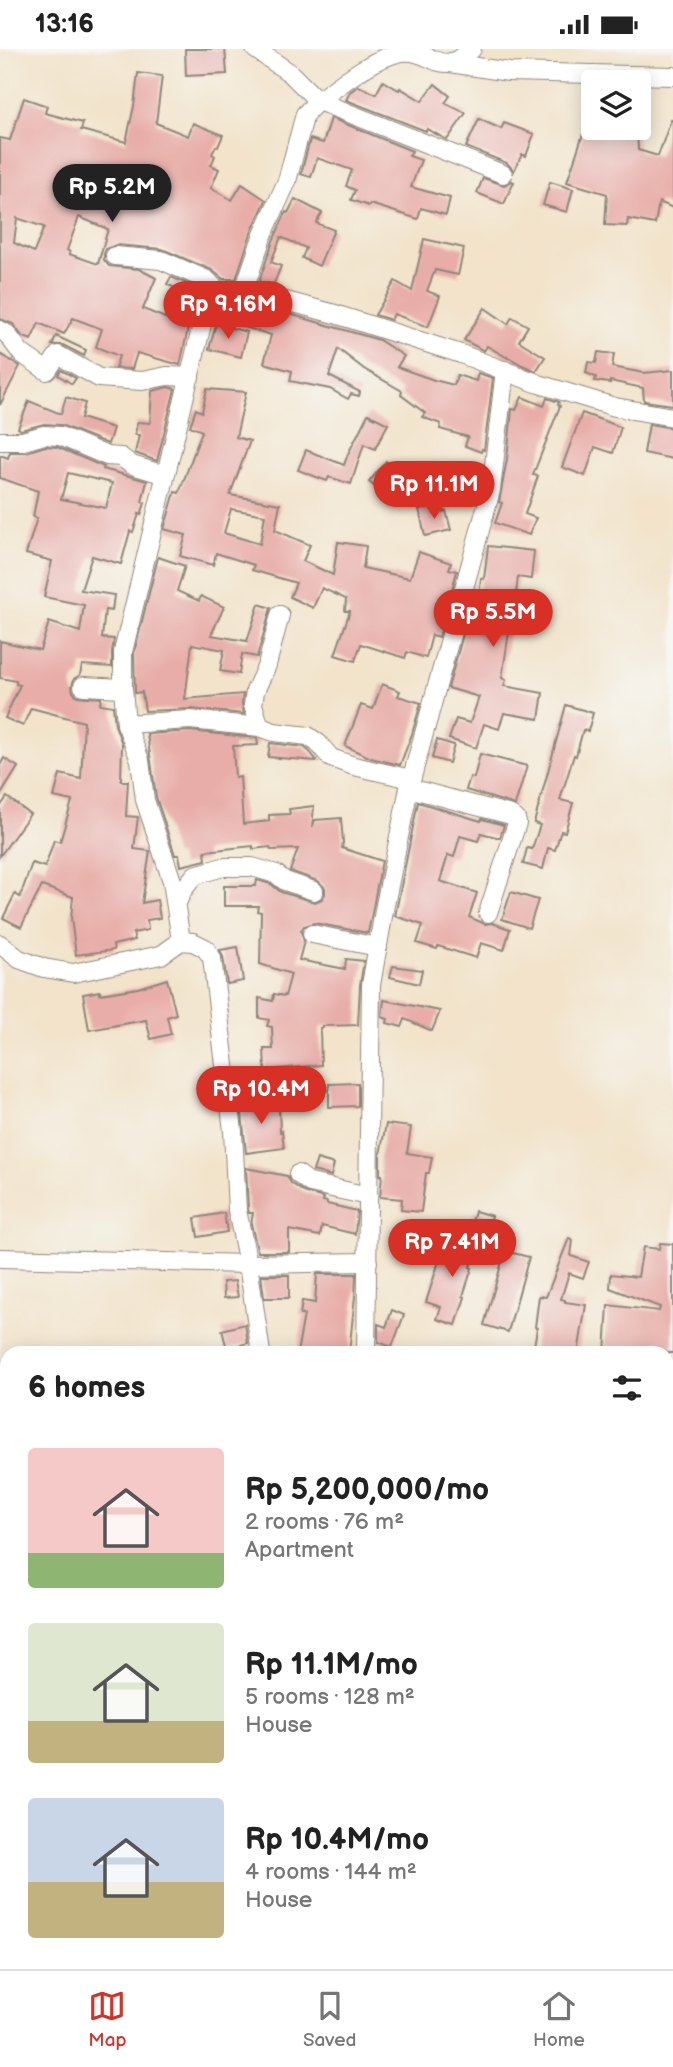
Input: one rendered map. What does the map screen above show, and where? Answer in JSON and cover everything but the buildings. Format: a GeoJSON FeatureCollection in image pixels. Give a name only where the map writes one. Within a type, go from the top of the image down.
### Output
{"type":"FeatureCollection","features":[{"type":"Feature","properties":{"kind":"street"},"geometry":{"type":"LineString","coordinates":[[255,49],[290,73],[317,101],[503,174]]}},
{"type":"Feature","properties":{"kind":"street"},"geometry":{"type":"LineString","coordinates":[[450,63],[462,58],[472,49]]}},
{"type":"Feature","properties":{"kind":"street"},"geometry":{"type":"LineString","coordinates":[[244,289],[262,237],[287,181],[305,114],[342,82],[388,56],[414,51],[436,60],[509,72],[673,76]]}},
{"type":"Feature","properties":{"kind":"street"},"geometry":{"type":"LineString","coordinates":[[115,256],[160,260],[207,280],[218,291]]}},
{"type":"Feature","properties":{"kind":"street"},"geometry":{"type":"LineString","coordinates":[[181,941],[172,881],[145,800],[139,760],[126,724],[123,652],[205,308],[218,291],[244,289],[335,314],[505,369],[539,384],[615,407],[673,417]]}},
{"type":"Feature","properties":{"kind":"street"},"geometry":{"type":"LineString","coordinates":[[0,330],[7,334],[21,353],[47,371],[58,355],[99,378],[142,381],[167,376],[190,377]]}},
{"type":"Feature","properties":{"kind":"street"},"geometry":{"type":"LineString","coordinates":[[366,1346],[371,985],[410,783],[491,490],[505,369]]}},
{"type":"Feature","properties":{"kind":"street"},"geometry":{"type":"LineString","coordinates":[[0,441],[23,442],[44,435],[60,436],[107,456],[121,457],[132,465],[166,475]]}},
{"type":"Feature","properties":{"kind":"street"},"geometry":{"type":"LineString","coordinates":[[260,727],[253,705],[255,691],[267,665],[280,615]]}},
{"type":"Feature","properties":{"kind":"street"},"geometry":{"type":"LineString","coordinates":[[83,686],[123,688]]}},
{"type":"Feature","properties":{"kind":"street"},"geometry":{"type":"LineString","coordinates":[[126,724],[190,720],[260,727],[274,732],[307,736],[318,743],[331,758],[511,815],[517,823],[488,913]]}},
{"type":"Feature","properties":{"kind":"street"},"geometry":{"type":"LineString","coordinates":[[177,913],[183,890],[195,875],[223,867],[253,867],[314,891]]}},
{"type":"Feature","properties":{"kind":"street"},"geometry":{"type":"LineString","coordinates":[[312,934],[378,947]]}},
{"type":"Feature","properties":{"kind":"street"},"geometry":{"type":"LineString","coordinates":[[0,944],[19,959],[44,968],[73,973],[161,954],[181,941],[192,941],[205,948],[212,958],[233,1131],[237,1210],[260,1346]]}},
{"type":"Feature","properties":{"kind":"street"},"geometry":{"type":"LineString","coordinates":[[298,1174],[310,1183],[368,1196]]}},
{"type":"Feature","properties":{"kind":"street"},"geometry":{"type":"LineString","coordinates":[[0,1258],[248,1264],[368,1262]]}}]}
